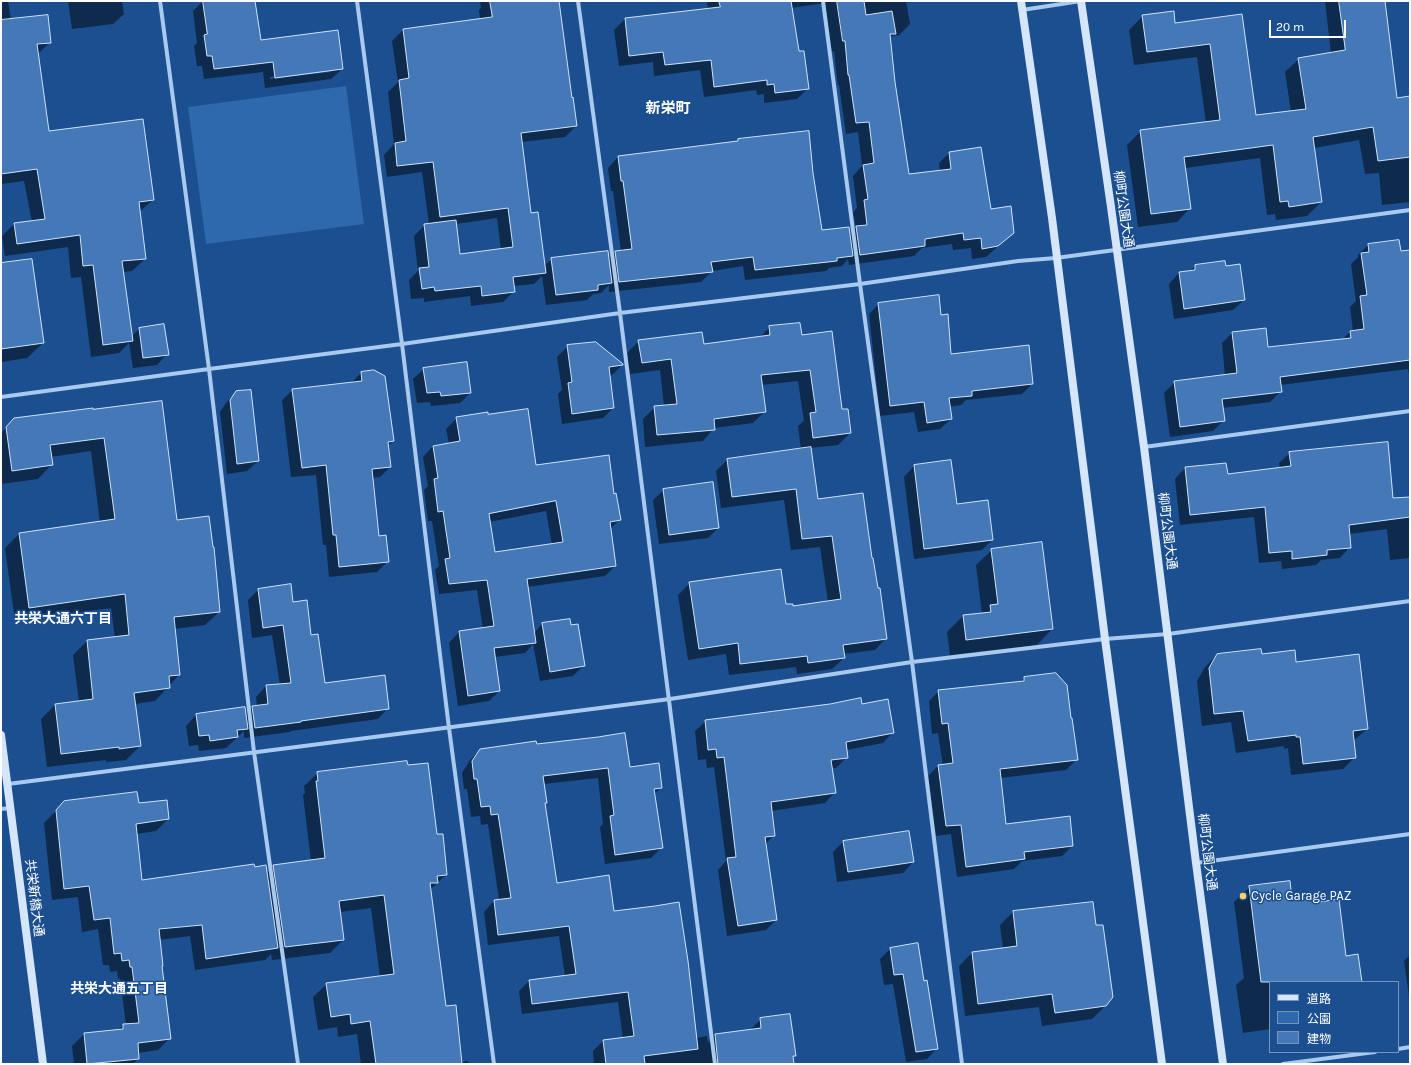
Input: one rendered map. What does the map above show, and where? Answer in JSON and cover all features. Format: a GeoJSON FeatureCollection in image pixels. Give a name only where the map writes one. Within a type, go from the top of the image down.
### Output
{"type":"FeatureCollection","features":[{"type":"Feature","properties":{"kind":"street"},"geometry":{"type":"LineString","coordinates":[[160,1],[209,369],[254,752],[298,1064]]}},
{"type":"Feature","properties":{"kind":"street"},"geometry":{"type":"LineString","coordinates":[[357,1],[402,344],[449,728],[494,1064]]}},
{"type":"Feature","properties":{"kind":"street"},"geometry":{"type":"LineString","coordinates":[[578,1],[670,699],[715,1064]]}},
{"type":"Feature","properties":{"kind":"street"},"geometry":{"type":"LineString","coordinates":[[823,1],[912,662],[962,1064]]}},
{"type":"Feature","properties":{"kind":"street"},"geometry":{"type":"LineString","coordinates":[[1020,1],[1056,258],[1162,1064]]}},
{"type":"Feature","properties":{"kind":"street"},"geometry":{"type":"LineString","coordinates":[[1022,10],[1081,1]]}},
{"type":"Feature","properties":{"kind":"street","name":"柳町公園大通"},"geometry":{"type":"LineString","coordinates":[[1081,1],[1144,447],[1196,863],[1223,1064]]}},
{"type":"Feature","properties":{"kind":"street"},"geometry":{"type":"LineString","coordinates":[[1,397],[402,344],[620,313],[860,284],[1018,261],[1056,258],[1410,210]]}},
{"type":"Feature","properties":{"kind":"street"},"geometry":{"type":"LineString","coordinates":[[1144,447],[1410,412]]}},
{"type":"Feature","properties":{"kind":"street"},"geometry":{"type":"LineString","coordinates":[[8,784],[670,699],[912,662],[1105,638],[1168,634],[1410,601]]}},
{"type":"Feature","properties":{"kind":"street","name":"共栄新橋大通"},"geometry":{"type":"LineString","coordinates":[[1,735],[43,1064]]}},
{"type":"Feature","properties":{"kind":"street"},"geometry":{"type":"LineString","coordinates":[[1,809],[10,808]]}},
{"type":"Feature","properties":{"kind":"street"},"geometry":{"type":"LineString","coordinates":[[1196,863],[1410,834]]}},
{"type":"Feature","properties":{"kind":"street"},"geometry":{"type":"LineString","coordinates":[[1399,1049],[1410,1048]]}},
{"type":"Feature","properties":{"kind":"street"},"geometry":{"type":"LineString","coordinates":[[1283,1064],[1367,1053]]}},
{"type":"Feature","properties":{"kind":"green space"},"geometry":{"type":"Polygon","coordinates":[[[346,86],[364,224],[206,244],[188,107],[346,86]]]}},
{"type":"Feature","properties":{"kind":"building"},"geometry":{"type":"Polygon","coordinates":[[[203,1],[255,1],[261,40],[338,30],[343,69],[275,78],[273,62],[214,69],[212,56],[207,56],[204,35],[207,34],[203,1]]]}},
{"type":"Feature","properties":{"kind":"building"},"geometry":{"type":"Polygon","coordinates":[[[490,1],[559,1],[577,126],[521,133],[531,213],[538,212],[546,273],[513,277],[515,292],[482,296],[481,286],[435,291],[434,287],[422,289],[419,268],[429,267],[424,224],[456,220],[460,254],[513,247],[508,208],[440,217],[433,162],[397,166],[395,143],[406,141],[399,80],[409,78],[403,29],[492,17],[490,1]]]}},
{"type":"Feature","properties":{"kind":"building"},"geometry":{"type":"Polygon","coordinates":[[[719,1],[791,1],[799,51],[804,51],[809,89],[775,93],[774,84],[767,85],[767,80],[714,87],[711,60],[665,65],[663,52],[629,56],[625,18],[720,7],[719,1]]]}},
{"type":"Feature","properties":{"kind":"building"},"geometry":{"type":"Polygon","coordinates":[[[837,1],[864,1],[866,15],[892,11],[896,34],[890,34],[895,82],[909,174],[951,169],[949,152],[981,147],[991,209],[1011,206],[1014,233],[998,246],[982,249],[981,238],[964,240],[963,233],[925,239],[925,246],[860,255],[856,226],[867,225],[864,200],[868,199],[863,165],[874,163],[869,122],[856,123],[848,75],[845,41],[843,41],[837,1]]]}},
{"type":"Feature","properties":{"kind":"building"},"geometry":{"type":"Polygon","coordinates":[[[1339,1],[1385,1],[1397,98],[1410,96],[1410,157],[1378,161],[1373,127],[1313,137],[1322,202],[1289,207],[1288,201],[1280,202],[1273,145],[1184,157],[1191,209],[1151,214],[1140,130],[1220,120],[1210,44],[1147,52],[1142,15],[1174,11],[1175,23],[1242,14],[1256,115],[1306,109],[1298,58],[1345,50],[1339,1]]]}},
{"type":"Feature","properties":{"kind":"building"},"geometry":{"type":"Polygon","coordinates":[[[48,15],[51,43],[37,44],[49,131],[143,119],[154,200],[139,202],[146,259],[122,261],[133,341],[103,345],[93,265],[83,266],[80,235],[17,244],[14,223],[45,219],[37,169],[1,174],[1,20],[48,15]]]}},
{"type":"Feature","properties":{"kind":"building"},"geometry":{"type":"Polygon","coordinates":[[[809,131],[813,173],[822,230],[849,227],[853,256],[837,258],[837,261],[755,270],[753,257],[711,262],[713,272],[619,282],[615,251],[632,249],[623,181],[621,181],[618,156],[738,141],[738,139],[809,131]]]}},
{"type":"Feature","properties":{"kind":"building"},"geometry":{"type":"Polygon","coordinates":[[[1399,240],[1401,251],[1410,250],[1410,360],[1280,377],[1282,392],[1222,399],[1225,421],[1180,427],[1174,381],[1237,373],[1232,332],[1266,328],[1268,347],[1351,338],[1350,331],[1364,329],[1360,296],[1367,295],[1361,253],[1369,252],[1368,244],[1399,240]]]}},
{"type":"Feature","properties":{"kind":"building"},"geometry":{"type":"Polygon","coordinates":[[[608,251],[612,283],[598,285],[598,290],[556,295],[551,258],[608,251]]]}},
{"type":"Feature","properties":{"kind":"building"},"geometry":{"type":"Polygon","coordinates":[[[32,259],[44,343],[1,349],[1,263],[32,259]]]}},
{"type":"Feature","properties":{"kind":"building"},"geometry":{"type":"Polygon","coordinates":[[[1225,261],[1226,266],[1240,264],[1245,300],[1184,309],[1179,272],[1195,270],[1195,265],[1225,261]]]}},
{"type":"Feature","properties":{"kind":"building"},"geometry":{"type":"Polygon","coordinates":[[[939,295],[941,315],[948,314],[951,354],[1029,345],[1033,384],[972,391],[972,396],[949,398],[952,419],[927,423],[924,402],[890,406],[878,303],[939,295]]]}},
{"type":"Feature","properties":{"kind":"building"},"geometry":{"type":"Polygon","coordinates":[[[800,323],[802,335],[832,331],[842,409],[848,409],[851,433],[813,438],[810,413],[816,412],[810,370],[761,375],[766,412],[714,419],[715,430],[657,435],[654,406],[677,404],[671,359],[642,363],[638,340],[702,332],[704,344],[770,335],[769,326],[800,323]]]}},
{"type":"Feature","properties":{"kind":"building"},"geometry":{"type":"Polygon","coordinates":[[[164,324],[169,355],[143,358],[139,328],[164,324]]]}},
{"type":"Feature","properties":{"kind":"building"},"geometry":{"type":"Polygon","coordinates":[[[596,342],[623,364],[609,367],[614,408],[572,414],[568,383],[572,382],[567,345],[596,342]]]}},
{"type":"Feature","properties":{"kind":"building"},"geometry":{"type":"Polygon","coordinates":[[[467,362],[471,393],[441,396],[440,392],[427,393],[423,368],[467,362]]]}},
{"type":"Feature","properties":{"kind":"building"},"geometry":{"type":"Polygon","coordinates":[[[374,370],[385,376],[394,441],[388,442],[391,467],[372,469],[379,536],[386,535],[389,562],[339,567],[336,535],[333,535],[326,465],[302,468],[292,389],[362,381],[361,372],[374,370]]]}},
{"type":"Feature","properties":{"kind":"building"},"geometry":{"type":"Polygon","coordinates":[[[251,390],[259,461],[237,464],[230,400],[236,391],[251,390]]]}},
{"type":"Feature","properties":{"kind":"building"},"geometry":{"type":"Polygon","coordinates":[[[162,401],[177,520],[209,516],[214,547],[220,612],[174,617],[180,675],[169,676],[170,688],[134,693],[141,746],[61,754],[55,704],[93,699],[87,640],[129,635],[125,594],[29,608],[19,533],[115,519],[104,438],[50,445],[53,465],[12,471],[6,427],[14,418],[162,401]]]}},
{"type":"Feature","properties":{"kind":"building"},"geometry":{"type":"Polygon","coordinates":[[[528,409],[536,465],[609,455],[614,494],[616,493],[621,520],[610,522],[616,566],[527,579],[536,643],[494,648],[500,691],[468,696],[459,631],[494,626],[487,580],[449,584],[445,559],[450,558],[443,511],[438,512],[434,479],[438,478],[433,446],[460,441],[456,417],[488,412],[488,414],[528,409]],[[556,501],[489,514],[495,552],[563,542],[556,501]]]}},
{"type":"Feature","properties":{"kind":"building"},"geometry":{"type":"Polygon","coordinates":[[[1388,442],[1393,498],[1410,497],[1410,517],[1349,525],[1351,548],[1327,550],[1327,555],[1292,559],[1292,551],[1269,553],[1265,507],[1190,515],[1185,467],[1226,463],[1228,474],[1291,466],[1289,452],[1388,442]]]}},
{"type":"Feature","properties":{"kind":"building"},"geometry":{"type":"Polygon","coordinates":[[[811,447],[818,499],[863,493],[872,558],[878,588],[880,588],[887,639],[843,645],[845,658],[808,663],[807,656],[740,664],[738,643],[699,649],[689,582],[781,569],[786,604],[793,604],[793,606],[841,599],[832,536],[802,539],[796,489],[732,497],[727,459],[811,447]]]}},
{"type":"Feature","properties":{"kind":"building"},"geometry":{"type":"Polygon","coordinates":[[[951,460],[957,504],[988,500],[993,540],[924,549],[914,465],[951,460]]]}},
{"type":"Feature","properties":{"kind":"building"},"geometry":{"type":"Polygon","coordinates":[[[713,482],[719,528],[669,535],[663,489],[713,482]]]}},
{"type":"Feature","properties":{"kind":"building"},"geometry":{"type":"Polygon","coordinates":[[[1042,542],[1053,629],[966,640],[963,615],[991,612],[990,605],[998,604],[991,549],[1042,542]]]}},
{"type":"Feature","properties":{"kind":"building"},"geometry":{"type":"Polygon","coordinates":[[[291,584],[293,602],[307,600],[311,635],[318,634],[325,683],[385,675],[389,709],[255,728],[252,706],[268,704],[266,685],[291,683],[283,625],[263,628],[258,589],[291,584]]]}},
{"type":"Feature","properties":{"kind":"building"},"geometry":{"type":"Polygon","coordinates":[[[570,619],[571,625],[578,624],[585,666],[550,672],[542,623],[570,619]]]}},
{"type":"Feature","properties":{"kind":"building"},"geometry":{"type":"Polygon","coordinates":[[[1261,649],[1262,654],[1295,650],[1296,662],[1359,654],[1368,729],[1353,731],[1356,758],[1303,764],[1300,737],[1296,737],[1296,735],[1248,741],[1243,711],[1214,714],[1209,668],[1217,654],[1261,649]]]}},
{"type":"Feature","properties":{"kind":"building"},"geometry":{"type":"Polygon","coordinates":[[[1056,673],[1067,685],[1078,760],[1000,769],[1006,824],[1070,816],[1073,846],[1024,852],[1025,859],[966,867],[961,825],[946,826],[938,765],[953,763],[948,723],[942,724],[938,690],[1024,681],[1024,677],[1056,673]]]}},
{"type":"Feature","properties":{"kind":"building"},"geometry":{"type":"Polygon","coordinates":[[[861,698],[862,704],[888,699],[894,733],[846,742],[848,758],[831,760],[836,793],[771,802],[775,836],[765,837],[777,920],[738,926],[727,858],[736,857],[724,757],[717,758],[716,749],[708,750],[705,720],[830,704],[861,698]]]}},
{"type":"Feature","properties":{"kind":"building"},"geometry":{"type":"Polygon","coordinates":[[[245,707],[248,729],[237,730],[238,737],[210,741],[209,735],[199,736],[196,714],[245,707]]]}},
{"type":"Feature","properties":{"kind":"building"},"geometry":{"type":"Polygon","coordinates":[[[625,733],[630,767],[659,763],[662,788],[654,789],[663,848],[615,855],[610,816],[614,815],[608,768],[543,776],[547,803],[545,803],[557,883],[609,875],[614,911],[679,902],[688,961],[698,1049],[644,1056],[645,1064],[606,1064],[603,1040],[634,1036],[628,992],[532,1004],[529,980],[576,974],[569,926],[498,935],[494,900],[511,898],[498,814],[491,815],[490,806],[481,807],[477,779],[474,779],[472,761],[480,749],[536,741],[537,744],[625,733]]]}},
{"type":"Feature","properties":{"kind":"building"},"geometry":{"type":"Polygon","coordinates":[[[407,761],[408,765],[428,763],[437,834],[443,834],[447,875],[437,876],[438,883],[430,883],[446,1006],[456,1005],[462,1064],[376,1064],[370,1021],[351,1024],[350,1014],[331,1017],[326,983],[394,974],[384,895],[339,901],[344,940],[285,947],[273,865],[325,858],[316,781],[318,781],[317,772],[407,761]]]}},
{"type":"Feature","properties":{"kind":"building"},"geometry":{"type":"Polygon","coordinates":[[[137,792],[139,803],[167,800],[169,819],[136,824],[142,880],[254,864],[255,867],[266,865],[278,948],[206,959],[202,925],[159,929],[171,1039],[138,1043],[139,1059],[87,1064],[84,1033],[123,1029],[123,1024],[139,1023],[132,967],[130,967],[129,960],[122,961],[121,953],[114,954],[110,918],[94,920],[89,886],[64,889],[56,810],[64,801],[137,792]]]}},
{"type":"Feature","properties":{"kind":"building"},"geometry":{"type":"Polygon","coordinates":[[[909,831],[914,862],[848,872],[843,841],[909,831]]]}},
{"type":"Feature","properties":{"kind":"building"},"geometry":{"type":"Polygon","coordinates":[[[1290,881],[1292,899],[1319,896],[1319,902],[1339,899],[1346,956],[1358,954],[1362,981],[1261,982],[1249,886],[1290,881]]]}},
{"type":"Feature","properties":{"kind":"building"},"geometry":{"type":"Polygon","coordinates":[[[1093,902],[1096,925],[1103,925],[1113,997],[1106,1006],[1055,1013],[1052,994],[978,1004],[972,952],[1017,946],[1013,911],[1093,902]]]}},
{"type":"Feature","properties":{"kind":"building"},"geometry":{"type":"Polygon","coordinates":[[[918,943],[924,981],[927,980],[938,1049],[916,1052],[903,974],[894,975],[890,948],[918,943]]]}},
{"type":"Feature","properties":{"kind":"building"},"geometry":{"type":"Polygon","coordinates":[[[790,1014],[796,1056],[793,1056],[794,1064],[718,1064],[715,1034],[761,1028],[760,1018],[790,1014]]]}},
{"type":"Feature","properties":{"kind":"place","name":"Cycle Garage PAZ"},"geometry":{"type":"Point","coordinates":[1243,896]}},
{"type":"Feature","properties":{"kind":"district","name":"新栄町"},"geometry":{"type":"Point","coordinates":[668,109]}},
{"type":"Feature","properties":{"kind":"district","name":"共栄大通六丁目"},"geometry":{"type":"Point","coordinates":[63,619]}},
{"type":"Feature","properties":{"kind":"district","name":"共栄大通五丁目"},"geometry":{"type":"Point","coordinates":[119,989]}}]}
